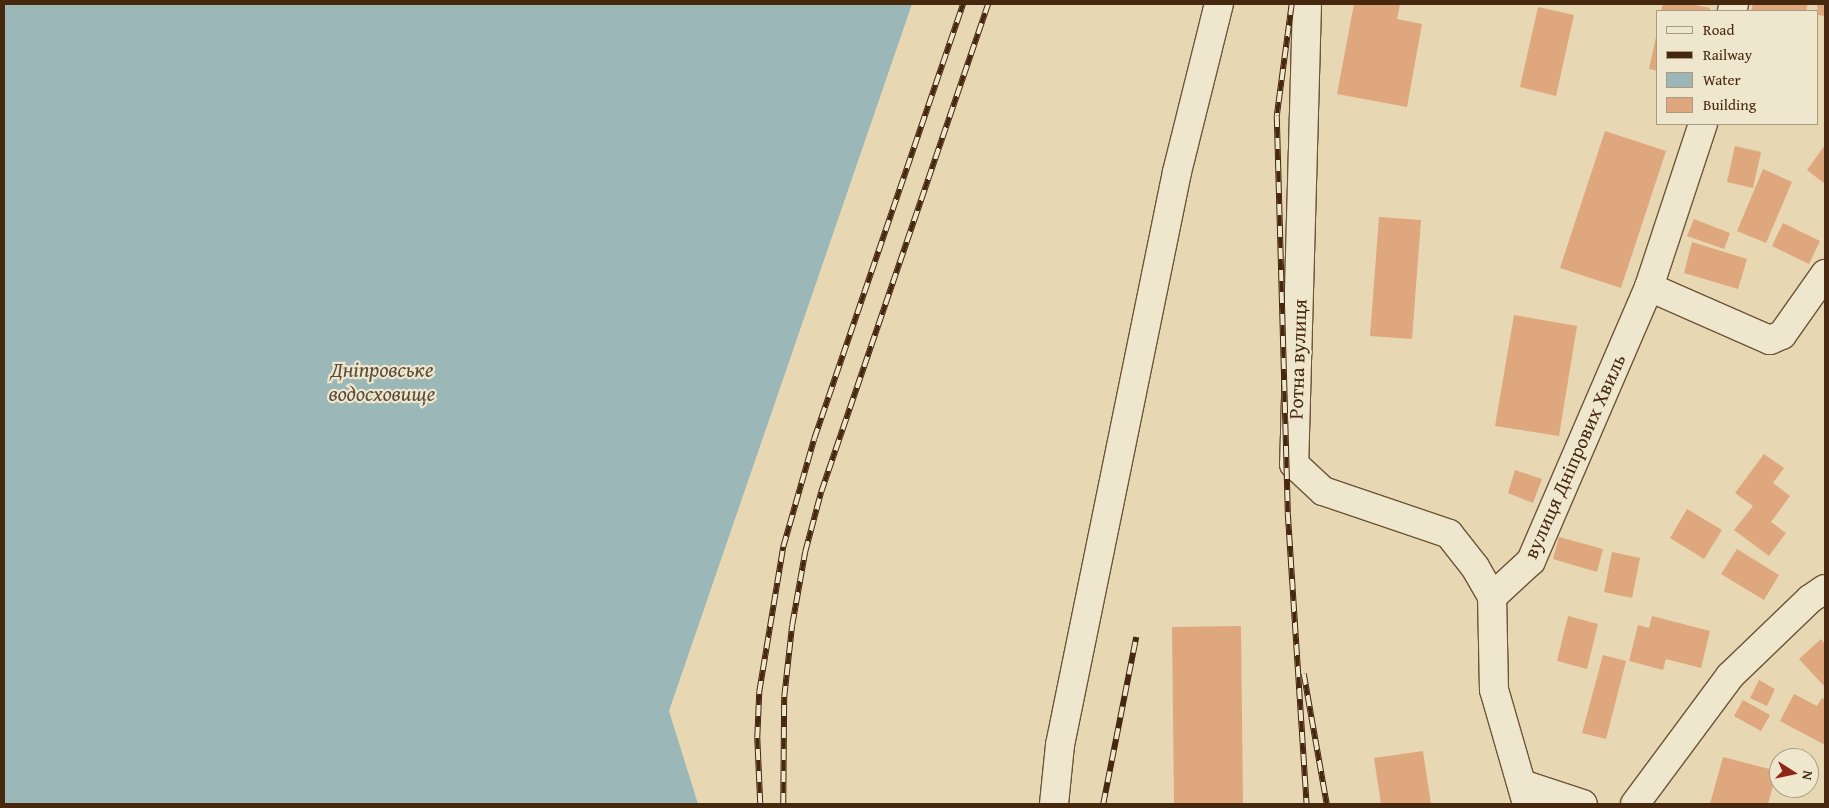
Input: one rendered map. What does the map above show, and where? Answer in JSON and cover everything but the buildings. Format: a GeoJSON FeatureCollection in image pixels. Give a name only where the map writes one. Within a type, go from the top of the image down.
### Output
{"type":"FeatureCollection","features":[{"type":"Feature","properties":{"kind":"street"},"geometry":{"type":"LineString","coordinates":[[1054,804],[1060,745],[1177,172],[1219,4]]}},
{"type":"Feature","properties":{"kind":"street","name":"Ротна вулиця"},"geometry":{"type":"LineString","coordinates":[[1307,4],[1294,464],[1323,492],[1449,534],[1475,567],[1492,597]]}},
{"type":"Feature","properties":{"kind":"street","name":"вулиця Дніпрових Хвиль"},"geometry":{"type":"LineString","coordinates":[[1492,597],[1531,561],[1649,287],[1703,125]]}},
{"type":"Feature","properties":{"kind":"street"},"geometry":{"type":"LineString","coordinates":[[1649,287],[1770,340],[1782,335],[1825,274]]}},
{"type":"Feature","properties":{"kind":"street"},"geometry":{"type":"LineString","coordinates":[[1636,804],[1730,676],[1810,599],[1825,589]]}},
{"type":"Feature","properties":{"kind":"street"},"geometry":{"type":"LineString","coordinates":[[1492,597],[1494,690],[1524,794],[1583,804]]}},
{"type":"Feature","properties":{"kind":"water","name":"Дніпровське водосховище"},"geometry":{"type":"Polygon","coordinates":[[[4,4],[912,4],[669,711],[698,804],[4,804],[4,4]]]}},
{"type":"Feature","properties":{"kind":"railway"},"geometry":{"type":"LineString","coordinates":[[760,804],[757,738],[759,692],[783,547],[814,439],[963,4]]}},
{"type":"Feature","properties":{"kind":"railway"},"geometry":{"type":"LineString","coordinates":[[783,804],[784,697],[792,625],[805,552],[821,492],[988,4]]}},
{"type":"Feature","properties":{"kind":"railway"},"geometry":{"type":"LineString","coordinates":[[1292,4],[1277,116],[1288,513],[1307,804]]}},
{"type":"Feature","properties":{"kind":"railway"},"geometry":{"type":"LineString","coordinates":[[1103,804],[1136,637]]}},
{"type":"Feature","properties":{"kind":"railway"},"geometry":{"type":"LineString","coordinates":[[1304,674],[1327,804]]}}]}
